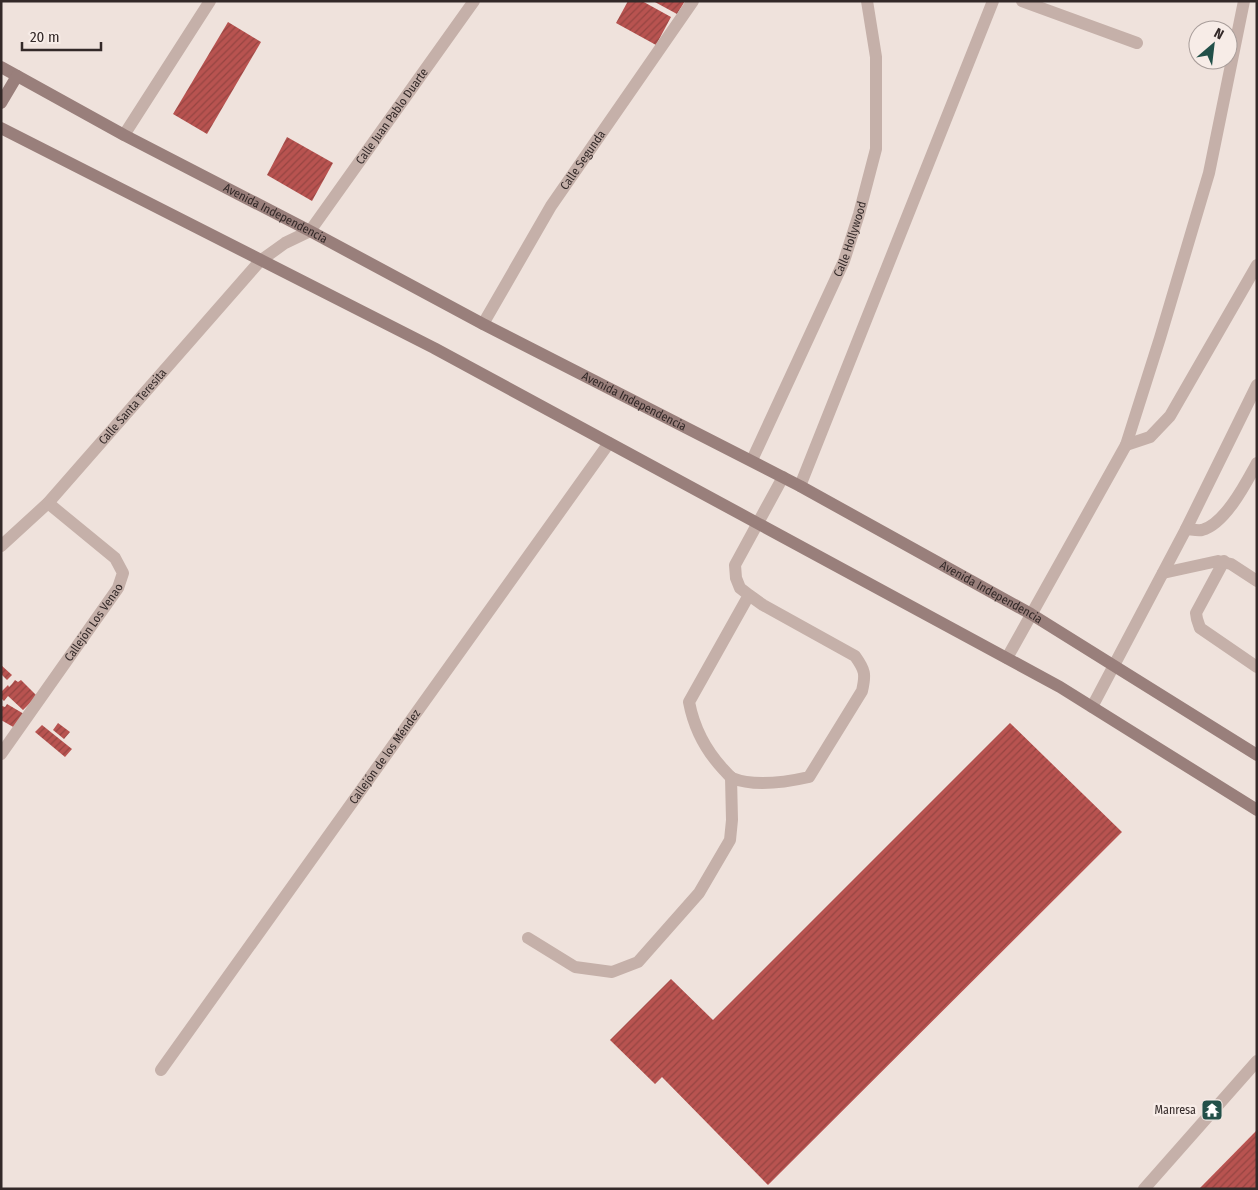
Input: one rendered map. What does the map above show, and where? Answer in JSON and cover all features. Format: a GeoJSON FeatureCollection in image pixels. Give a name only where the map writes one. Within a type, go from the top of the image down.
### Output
{"type":"FeatureCollection","features":[{"type":"Feature","properties":{"kind":"street"},"geometry":{"type":"LineString","coordinates":[[124,136],[210,1]]}},
{"type":"Feature","properties":{"kind":"street","name":"Calle Juan Pablo Duarte"},"geometry":{"type":"LineString","coordinates":[[310,231],[474,1]]}},
{"type":"Feature","properties":{"kind":"street","name":"Calle Segunda"},"geometry":{"type":"LineString","coordinates":[[483,324],[551,206],[693,1]]}},
{"type":"Feature","properties":{"kind":"street","name":"Calle Hollywood"},"geometry":{"type":"LineString","coordinates":[[752,460],[844,261],[859,214],[876,149],[876,57],[867,1]]}},
{"type":"Feature","properties":{"kind":"street"},"geometry":{"type":"LineString","coordinates":[[800,486],[993,1]]}},
{"type":"Feature","properties":{"kind":"street"},"geometry":{"type":"LineString","coordinates":[[1022,1],[1137,43]]}},
{"type":"Feature","properties":{"kind":"street"},"geometry":{"type":"LineString","coordinates":[[1006,658],[1126,445],[1209,173],[1244,1]]}},
{"type":"Feature","properties":{"kind":"street","name":"Avenida Independencia"},"geometry":{"type":"LineString","coordinates":[[1,67],[124,136],[310,231],[483,324],[800,486],[1031,614],[1114,664],[1257,755]]}},
{"type":"Feature","properties":{"kind":"street"},"geometry":{"type":"LineString","coordinates":[[1,103],[17,76]]}},
{"type":"Feature","properties":{"kind":"street"},"geometry":{"type":"LineString","coordinates":[[1,128],[434,348],[1060,687],[1257,810]]}},
{"type":"Feature","properties":{"kind":"street","name":"Calle Santa Teresita"},"geometry":{"type":"LineString","coordinates":[[1,546],[48,503],[260,261],[286,243],[310,231]]}},
{"type":"Feature","properties":{"kind":"street"},"geometry":{"type":"LineString","coordinates":[[1126,445],[1150,437],[1170,416],[1257,265]]}},
{"type":"Feature","properties":{"kind":"street"},"geometry":{"type":"LineString","coordinates":[[1092,707],[1186,529],[1257,385]]}},
{"type":"Feature","properties":{"kind":"street","name":"Callejón de los Méndez"},"geometry":{"type":"LineString","coordinates":[[161,1070],[609,443]]}},
{"type":"Feature","properties":{"kind":"street"},"geometry":{"type":"LineString","coordinates":[[1186,529],[1202,530],[1218,520],[1238,497],[1257,463]]}},
{"type":"Feature","properties":{"kind":"street"},"geometry":{"type":"LineString","coordinates":[[749,595],[689,702],[692,718],[705,746],[717,763],[731,777],[758,783],[787,782],[809,777],[862,691],[866,676],[855,656],[763,605],[740,588],[736,578],[735,565],[783,477]]}},
{"type":"Feature","properties":{"kind":"street","name":"Callejón Los Venao"},"geometry":{"type":"LineString","coordinates":[[1,754],[118,588],[123,574],[115,558],[48,503]]}},
{"type":"Feature","properties":{"kind":"street"},"geometry":{"type":"LineString","coordinates":[[1163,573],[1224,561],[1257,580]]}},
{"type":"Feature","properties":{"kind":"street"},"geometry":{"type":"LineString","coordinates":[[1224,561],[1196,613],[1196,619],[1200,628],[1257,667]]}},
{"type":"Feature","properties":{"kind":"street"},"geometry":{"type":"LineString","coordinates":[[528,938],[574,967],[612,972],[638,962],[699,893],[730,840],[732,820],[731,777]]}},
{"type":"Feature","properties":{"kind":"street"},"geometry":{"type":"LineString","coordinates":[[1144,1189],[1257,1061]]}},
{"type":"Feature","properties":{"kind":"building"},"geometry":{"type":"Polygon","coordinates":[[[628,1],[642,1],[671,17],[656,45],[616,23],[628,1]]]}},
{"type":"Feature","properties":{"kind":"building"},"geometry":{"type":"Polygon","coordinates":[[[653,1],[685,1],[677,14],[653,1]]]}},
{"type":"Feature","properties":{"kind":"building"},"geometry":{"type":"Polygon","coordinates":[[[228,22],[261,42],[207,134],[173,114],[228,22]]]}},
{"type":"Feature","properties":{"kind":"building"},"geometry":{"type":"Polygon","coordinates":[[[287,137],[333,163],[312,201],[267,175],[287,137]]]}},
{"type":"Feature","properties":{"kind":"building"},"geometry":{"type":"Polygon","coordinates":[[[1,665],[12,675],[7,680],[1,674],[1,665]]]}},
{"type":"Feature","properties":{"kind":"building"},"geometry":{"type":"Polygon","coordinates":[[[15,680],[18,682],[21,680],[37,696],[23,710],[8,696],[4,701],[1,698],[1,692],[15,680]]]}},
{"type":"Feature","properties":{"kind":"building"},"geometry":{"type":"Polygon","coordinates":[[[7,704],[24,714],[15,728],[1,720],[1,707],[5,707],[7,704]]]}},
{"type":"Feature","properties":{"kind":"building"},"geometry":{"type":"Polygon","coordinates":[[[58,723],[70,732],[64,739],[53,730],[58,723]]]}},
{"type":"Feature","properties":{"kind":"building"},"geometry":{"type":"Polygon","coordinates":[[[1010,723],[1122,832],[768,1185],[662,1077],[655,1084],[610,1040],[671,979],[713,1020],[1010,723]]]}},
{"type":"Feature","properties":{"kind":"building"},"geometry":{"type":"Polygon","coordinates":[[[42,725],[72,749],[65,757],[35,732],[42,725]]]}},
{"type":"Feature","properties":{"kind":"building"},"geometry":{"type":"Polygon","coordinates":[[[1257,1130],[1257,1189],[1199,1189],[1257,1130]]]}},
{"type":"Feature","properties":{"kind":"place","name":"Manresa"},"geometry":{"type":"Point","coordinates":[1212,1110]}}]}
